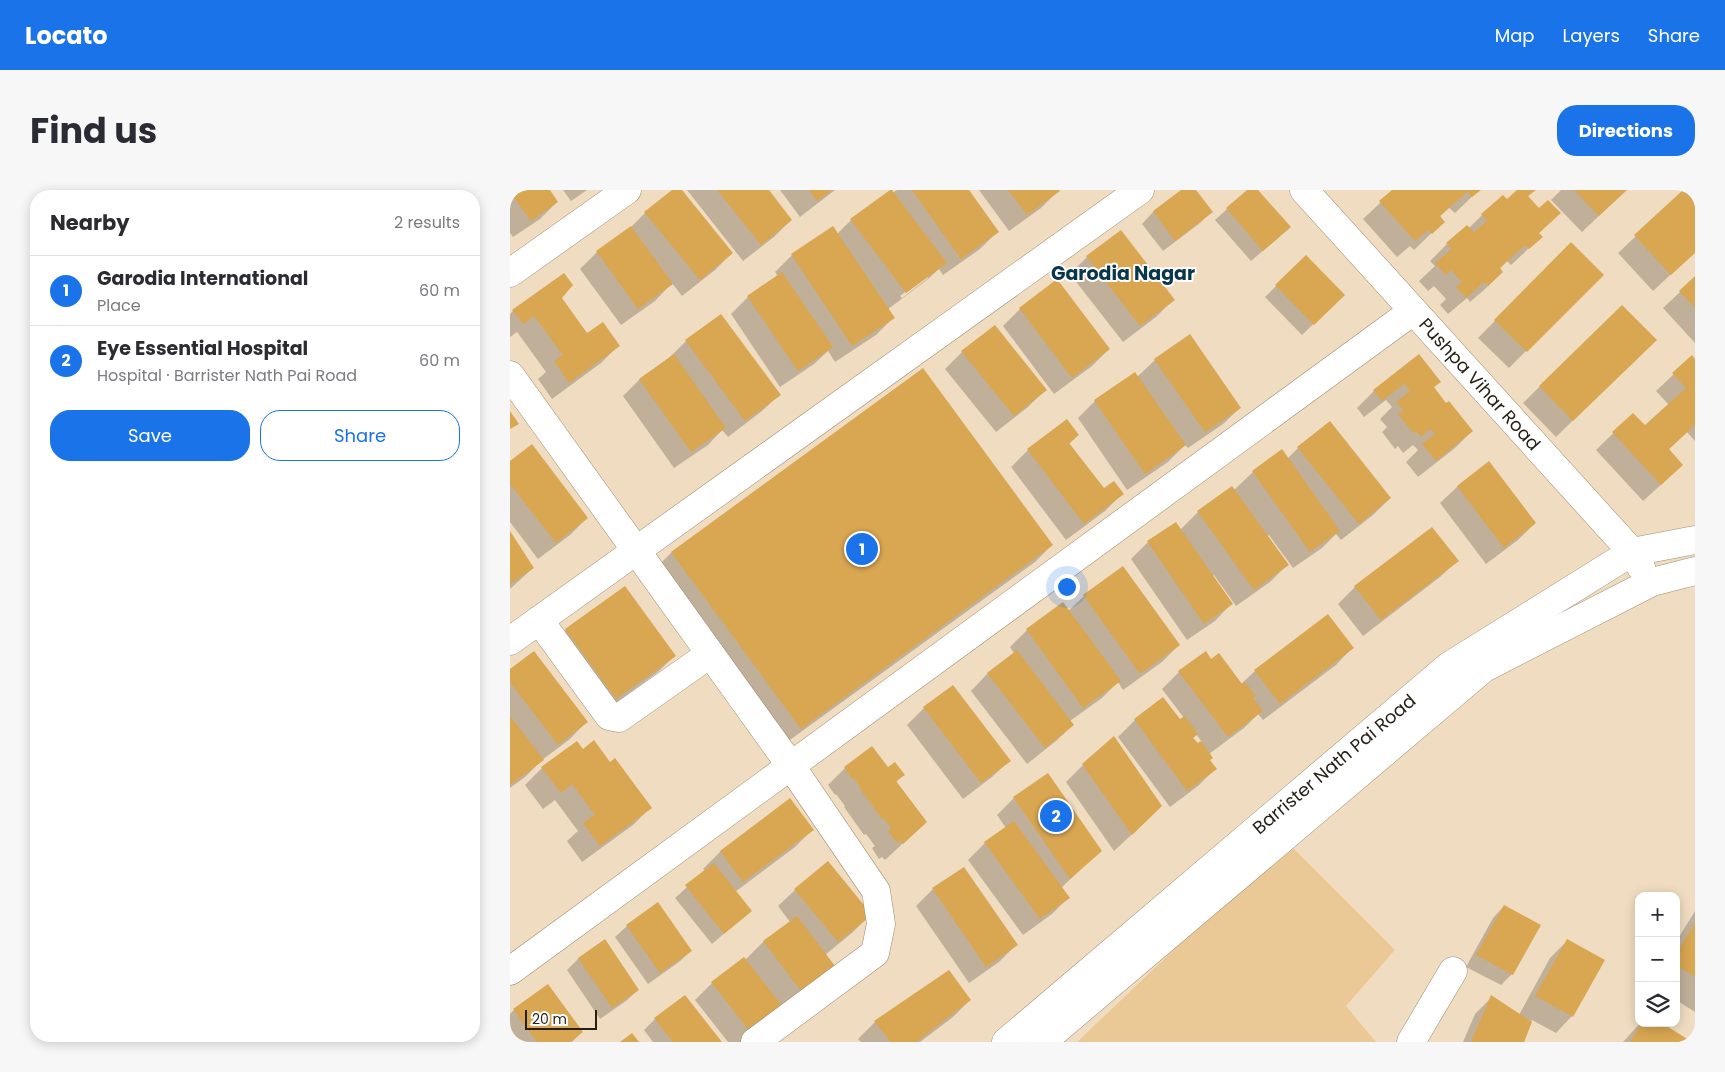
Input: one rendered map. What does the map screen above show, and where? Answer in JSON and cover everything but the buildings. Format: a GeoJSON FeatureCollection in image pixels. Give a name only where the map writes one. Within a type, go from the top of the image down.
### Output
{"type":"FeatureCollection","features":[{"type":"Feature","properties":{"kind":"street"},"geometry":{"type":"LineString","coordinates":[[510,273],[628,190]]}},
{"type":"Feature","properties":{"kind":"street"},"geometry":{"type":"LineString","coordinates":[[510,641],[1140,190]]}},
{"type":"Feature","properties":{"kind":"street","name":"Pushpa Vihar Road"},"geometry":{"type":"LineString","coordinates":[[1304,190],[1632,552],[1652,582]]}},
{"type":"Feature","properties":{"kind":"street"},"geometry":{"type":"LineString","coordinates":[[510,970],[1414,311]]}},
{"type":"Feature","properties":{"kind":"street"},"geometry":{"type":"LineString","coordinates":[[510,375],[791,766],[876,891],[882,924],[875,953],[755,1042]]}},
{"type":"Feature","properties":{"kind":"street","name":"Barrister Nath Pai Road"},"geometry":{"type":"LineString","coordinates":[[1006,1042],[1449,666],[1632,552],[1695,540]]}},
{"type":"Feature","properties":{"kind":"street"},"geometry":{"type":"LineString","coordinates":[[1042,1042],[1484,668],[1652,582],[1695,571]]}},
{"type":"Feature","properties":{"kind":"street"},"geometry":{"type":"LineString","coordinates":[[539,620],[609,716],[614,718],[619,718],[710,654]]}},
{"type":"Feature","properties":{"kind":"street"},"geometry":{"type":"LineString","coordinates":[[1411,1042],[1453,971]]}},
{"type":"Feature","properties":{"kind":"shaded area"},"geometry":{"type":"Polygon","coordinates":[[[1287,842],[1395,950],[1346,1006],[1376,1042],[1077,1042],[1287,842]]]}},
{"type":"Feature","properties":{"kind":"place","name":"Garodia International"},"geometry":{"type":"Point","coordinates":[862,549]}},
{"type":"Feature","properties":{"kind":"place","name":"Eye Essential Hospital"},"geometry":{"type":"Point","coordinates":[1056,816]}},
{"type":"Feature","properties":{"kind":"district","name":"Garodia Nagar"},"geometry":{"type":"Point","coordinates":[1123,273]}}]}
